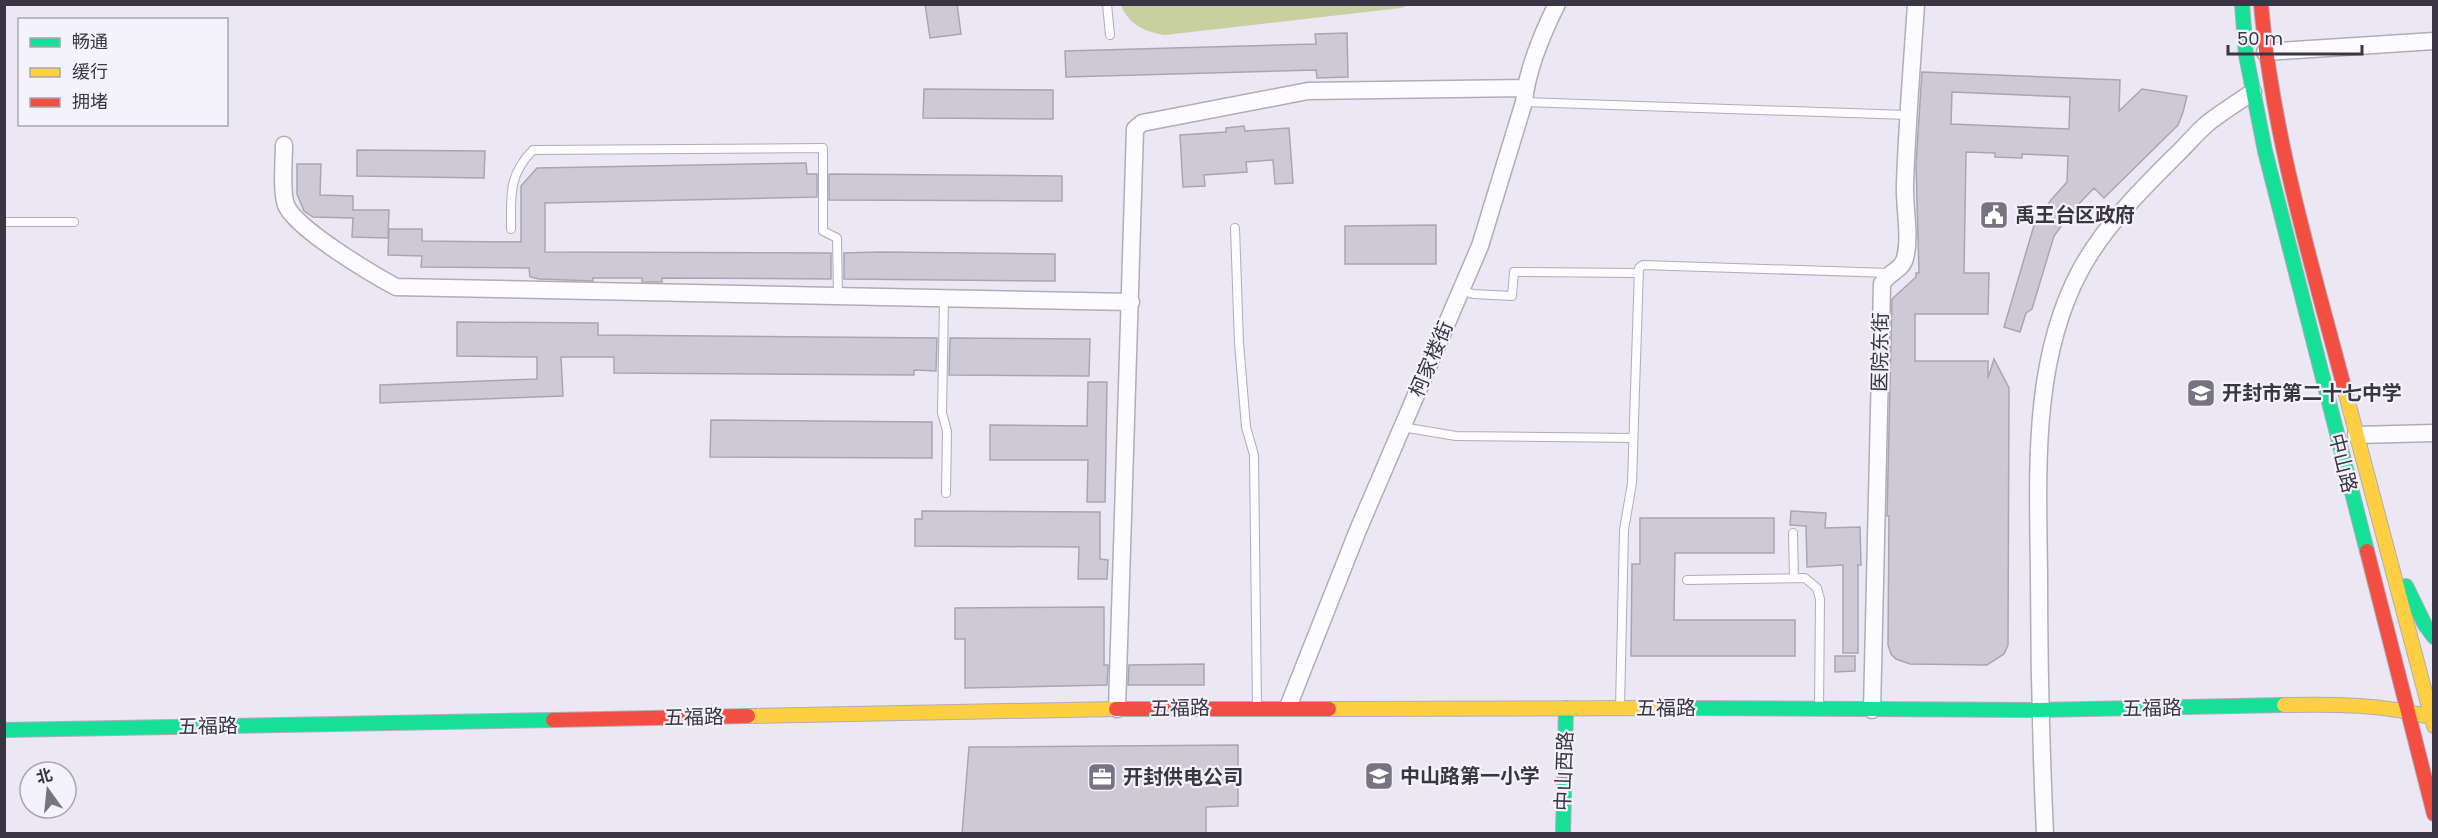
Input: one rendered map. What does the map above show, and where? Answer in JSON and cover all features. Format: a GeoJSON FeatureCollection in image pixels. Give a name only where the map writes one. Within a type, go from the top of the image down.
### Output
{"type":"FeatureCollection","features":[{"type":"Feature","properties":{"kind":"street","name":"柯家楼街"},"geometry":{"type":"LineString","coordinates":[[1288,707],[1402,427],[1480,246],[1535,56],[1557,4]]}},
{"type":"Feature","properties":{"kind":"street","name":"医院东街"},"geometry":{"type":"LineString","coordinates":[[1872,710],[1882,284],[1905,261],[1907,248],[1905,192],[1907,115],[1916,4]]}},
{"type":"Feature","properties":{"kind":"street","name":"中山路"},"geometry":{"type":"LineString","coordinates":[[2242,4],[2246,55],[2267,163],[2394,683],[2406,710],[2433,814]]}},
{"type":"Feature","properties":{"kind":"street","name":"中山路"},"geometry":{"type":"LineString","coordinates":[[2261,4],[2265,52],[2282,145],[2380,530],[2428,682],[2433,721]]}},
{"type":"Feature","properties":{"kind":"street"},"geometry":{"type":"LineString","coordinates":[[2265,52],[2433,42]]}},
{"type":"Feature","properties":{"kind":"street"},"geometry":{"type":"LineString","coordinates":[[1117,709],[1135,129],[1142,123],[1308,91],[1524,95]]}},
{"type":"Feature","properties":{"kind":"street"},"geometry":{"type":"LineString","coordinates":[[2045,834],[2039,710],[2038,492],[2046,373],[2064,308],[2080,270],[2108,229],[2208,123],[2253,92]]}},
{"type":"Feature","properties":{"kind":"street"},"geometry":{"type":"LineString","coordinates":[[284,146],[285,200],[293,215],[321,240],[396,287],[1131,302]]}},
{"type":"Feature","properties":{"kind":"street"},"geometry":{"type":"LineString","coordinates":[[2356,435],[2433,433]]}},
{"type":"Feature","properties":{"kind":"street"},"geometry":{"type":"LineString","coordinates":[[2380,530],[2425,625],[2433,637]]}},
{"type":"Feature","properties":{"kind":"street"},"geometry":{"type":"LineString","coordinates":[[2394,683],[2428,682]]}},
{"type":"Feature","properties":{"kind":"street"},"geometry":{"type":"LineString","coordinates":[[2356,704],[2373,695]]}},
{"type":"Feature","properties":{"kind":"street","name":"五福路"},"geometry":{"type":"LineString","coordinates":[[4,730],[1288,707],[2039,710],[2356,704],[2406,710],[2433,721]]}},
{"type":"Feature","properties":{"kind":"street","name":"中山西路"},"geometry":{"type":"LineString","coordinates":[[1563,834],[1566,708]]}},
{"type":"Feature","properties":{"kind":"lane"},"geometry":{"type":"LineString","coordinates":[[1107,4],[1110,34]]}},
{"type":"Feature","properties":{"kind":"lane"},"geometry":{"type":"LineString","coordinates":[[1524,95],[1907,115]]}},
{"type":"Feature","properties":{"kind":"lane"},"geometry":{"type":"LineString","coordinates":[[511,229],[513,177],[522,161],[533,150],[823,148],[823,231],[837,238],[838,297]]}},
{"type":"Feature","properties":{"kind":"lane"},"geometry":{"type":"LineString","coordinates":[[4,222],[75,222]]}},
{"type":"Feature","properties":{"kind":"lane"},"geometry":{"type":"LineString","coordinates":[[1235,228],[1239,343],[1245,416],[1254,455],[1257,708]]}},
{"type":"Feature","properties":{"kind":"lane"},"geometry":{"type":"LineString","coordinates":[[1620,708],[1623,530],[1632,483],[1637,273],[1639,268],[1643,265],[1891,273]]}},
{"type":"Feature","properties":{"kind":"lane"},"geometry":{"type":"LineString","coordinates":[[1460,290],[1473,294],[1512,296],[1514,272],[1637,273]]}},
{"type":"Feature","properties":{"kind":"lane"},"geometry":{"type":"LineString","coordinates":[[944,299],[942,413],[947,431],[945,493]]}},
{"type":"Feature","properties":{"kind":"lane"},"geometry":{"type":"LineString","coordinates":[[1402,427],[1456,436],[1633,438]]}},
{"type":"Feature","properties":{"kind":"lane"},"geometry":{"type":"LineString","coordinates":[[1793,533],[1794,578]]}},
{"type":"Feature","properties":{"kind":"lane"},"geometry":{"type":"LineString","coordinates":[[1687,580],[1805,578],[1813,583],[1820,599],[1819,709]]}},
{"type":"Feature","properties":{"kind":"green space"},"geometry":{"type":"Polygon","coordinates":[[[1121,5],[1409,5],[1401,8],[1165,35],[1138,26],[1128,18],[1121,5]]]}},
{"type":"Feature","properties":{"kind":"building"},"geometry":{"type":"Polygon","coordinates":[[[925,4],[957,4],[961,34],[930,38],[925,4]]]}},
{"type":"Feature","properties":{"kind":"building"},"geometry":{"type":"Polygon","coordinates":[[[1347,33],[1348,77],[1317,78],[1316,70],[1066,77],[1065,51],[1316,44],[1315,34],[1347,33]]]}},
{"type":"Feature","properties":{"kind":"building"},"geometry":{"type":"Polygon","coordinates":[[[1922,72],[2120,80],[2119,111],[2142,89],[2187,96],[2178,125],[2104,198],[2094,188],[2072,211],[2054,236],[2032,309],[2026,313],[2020,332],[2004,327],[2035,222],[2067,182],[2068,156],[2022,154],[2022,158],[1995,157],[1995,153],[1966,152],[1964,273],[1989,273],[1988,314],[1915,314],[1915,361],[1988,361],[1988,378],[1994,359],[2009,388],[2008,645],[2004,654],[1987,665],[1910,664],[1896,659],[1891,654],[1888,645],[1889,516],[1887,516],[1892,299],[1916,277],[1916,273],[1919,273],[1916,165],[1922,72]],[[1952,92],[1951,124],[2069,129],[2070,97],[1952,92]]]}},
{"type":"Feature","properties":{"kind":"building"},"geometry":{"type":"Polygon","coordinates":[[[924,89],[1053,90],[1053,119],[923,118],[924,89]]]}},
{"type":"Feature","properties":{"kind":"building"},"geometry":{"type":"Polygon","coordinates":[[[1244,126],[1245,131],[1289,128],[1293,183],[1275,184],[1273,160],[1246,162],[1247,172],[1204,175],[1205,186],[1183,187],[1180,135],[1226,132],[1226,128],[1244,126]]]}},
{"type":"Feature","properties":{"kind":"building"},"geometry":{"type":"Polygon","coordinates":[[[357,150],[485,151],[484,178],[357,176],[357,150]]]}},
{"type":"Feature","properties":{"kind":"building"},"geometry":{"type":"Polygon","coordinates":[[[806,163],[807,174],[817,174],[817,197],[545,203],[545,252],[831,253],[831,279],[662,278],[662,282],[642,282],[642,278],[593,278],[593,281],[539,279],[530,277],[529,268],[421,267],[422,256],[388,255],[389,229],[422,229],[422,241],[521,242],[521,186],[537,168],[806,163]]]}},
{"type":"Feature","properties":{"kind":"building"},"geometry":{"type":"Polygon","coordinates":[[[297,164],[321,164],[320,195],[353,196],[353,210],[389,210],[388,238],[352,237],[353,218],[313,217],[304,211],[297,194],[297,164]]]}},
{"type":"Feature","properties":{"kind":"building"},"geometry":{"type":"Polygon","coordinates":[[[829,174],[1062,176],[1062,201],[829,200],[829,174]]]}},
{"type":"Feature","properties":{"kind":"building"},"geometry":{"type":"Polygon","coordinates":[[[1436,225],[1436,264],[1345,264],[1345,226],[1436,225]]]}},
{"type":"Feature","properties":{"kind":"building"},"geometry":{"type":"Polygon","coordinates":[[[844,253],[1055,254],[1055,281],[844,279],[844,253]]]}},
{"type":"Feature","properties":{"kind":"building"},"geometry":{"type":"Polygon","coordinates":[[[457,322],[598,323],[598,335],[937,338],[936,371],[914,370],[914,375],[614,373],[614,357],[561,357],[563,396],[380,403],[380,385],[537,379],[537,357],[457,356],[457,322]]]}},
{"type":"Feature","properties":{"kind":"building"},"geometry":{"type":"Polygon","coordinates":[[[950,338],[1090,339],[1089,376],[949,375],[950,338]]]}},
{"type":"Feature","properties":{"kind":"building"},"geometry":{"type":"Polygon","coordinates":[[[1088,382],[1107,382],[1105,502],[1087,502],[1088,460],[990,460],[990,425],[1087,426],[1088,382]]]}},
{"type":"Feature","properties":{"kind":"building"},"geometry":{"type":"Polygon","coordinates":[[[711,420],[932,422],[932,458],[710,457],[711,420]]]}},
{"type":"Feature","properties":{"kind":"building"},"geometry":{"type":"Polygon","coordinates":[[[922,511],[1100,512],[1100,559],[1108,560],[1107,579],[1078,579],[1079,547],[915,546],[915,519],[922,519],[922,511]]]}},
{"type":"Feature","properties":{"kind":"building"},"geometry":{"type":"Polygon","coordinates":[[[1791,511],[1826,513],[1825,528],[1860,527],[1858,653],[1843,653],[1843,565],[1807,567],[1806,526],[1790,525],[1791,511]]]}},
{"type":"Feature","properties":{"kind":"building"},"geometry":{"type":"Polygon","coordinates":[[[1640,518],[1774,518],[1774,553],[1675,553],[1674,620],[1795,620],[1795,656],[1631,656],[1632,564],[1640,564],[1640,518]]]}},
{"type":"Feature","properties":{"kind":"building"},"geometry":{"type":"Polygon","coordinates":[[[1104,607],[1104,665],[1108,665],[1107,685],[965,688],[965,639],[955,639],[955,608],[1104,607]]]}},
{"type":"Feature","properties":{"kind":"building"},"geometry":{"type":"Polygon","coordinates":[[[1835,656],[1855,656],[1855,671],[1835,672],[1835,656]]]}},
{"type":"Feature","properties":{"kind":"building"},"geometry":{"type":"Polygon","coordinates":[[[1204,664],[1204,685],[1128,685],[1129,665],[1204,664]]]}},
{"type":"Feature","properties":{"kind":"building","name":"开封供电公司"},"geometry":{"type":"Polygon","coordinates":[[[1238,745],[1238,806],[1206,807],[1206,834],[962,834],[969,747],[1238,745]]]}},
{"type":"Feature","properties":{"kind":"traffic: fast"},"geometry":{"type":"LineString","coordinates":[[2242,4],[2246,55],[2265,151],[2367,551]]}},
{"type":"Feature","properties":{"kind":"traffic: fast"},"geometry":{"type":"LineString","coordinates":[[2406,586],[2425,625],[2434,637]]}},
{"type":"Feature","properties":{"kind":"traffic: fast"},"geometry":{"type":"LineString","coordinates":[[1687,708],[2039,710],[2284,705]]}},
{"type":"Feature","properties":{"kind":"traffic: fast"},"geometry":{"type":"LineString","coordinates":[[1563,834],[1566,708]]}},
{"type":"Feature","properties":{"kind":"traffic: fast"},"geometry":{"type":"LineString","coordinates":[[4,730],[553,720]]}},
{"type":"Feature","properties":{"kind":"traffic: slow"},"geometry":{"type":"LineString","coordinates":[[2344,387],[2434,726]]}},
{"type":"Feature","properties":{"kind":"traffic: slow"},"geometry":{"type":"LineString","coordinates":[[2284,705],[2378,707],[2434,718]]}},
{"type":"Feature","properties":{"kind":"traffic: slow"},"geometry":{"type":"LineString","coordinates":[[1329,709],[1687,708]]}},
{"type":"Feature","properties":{"kind":"traffic: slow"},"geometry":{"type":"LineString","coordinates":[[748,716],[1116,709]]}},
{"type":"Feature","properties":{"kind":"traffic: jam"},"geometry":{"type":"LineString","coordinates":[[2261,4],[2266,53],[2283,149],[2344,387]]}},
{"type":"Feature","properties":{"kind":"traffic: jam"},"geometry":{"type":"LineString","coordinates":[[2367,551],[2434,814]]}},
{"type":"Feature","properties":{"kind":"traffic: jam"},"geometry":{"type":"LineString","coordinates":[[1116,709],[1329,709]]}},
{"type":"Feature","properties":{"kind":"traffic: jam"},"geometry":{"type":"LineString","coordinates":[[553,720],[748,716]]}},
{"type":"Feature","properties":{"kind":"place","name":"禹王台区政府"},"geometry":{"type":"Point","coordinates":[1994,215]}},
{"type":"Feature","properties":{"kind":"place","name":"开封市第二十七中学"},"geometry":{"type":"Point","coordinates":[2201,393]}},
{"type":"Feature","properties":{"kind":"place","name":"中山路第一小学"},"geometry":{"type":"Point","coordinates":[1379,776]}},
{"type":"Feature","properties":{"kind":"place","name":"开封供电公司"},"geometry":{"type":"Point","coordinates":[1102,777]}}]}
